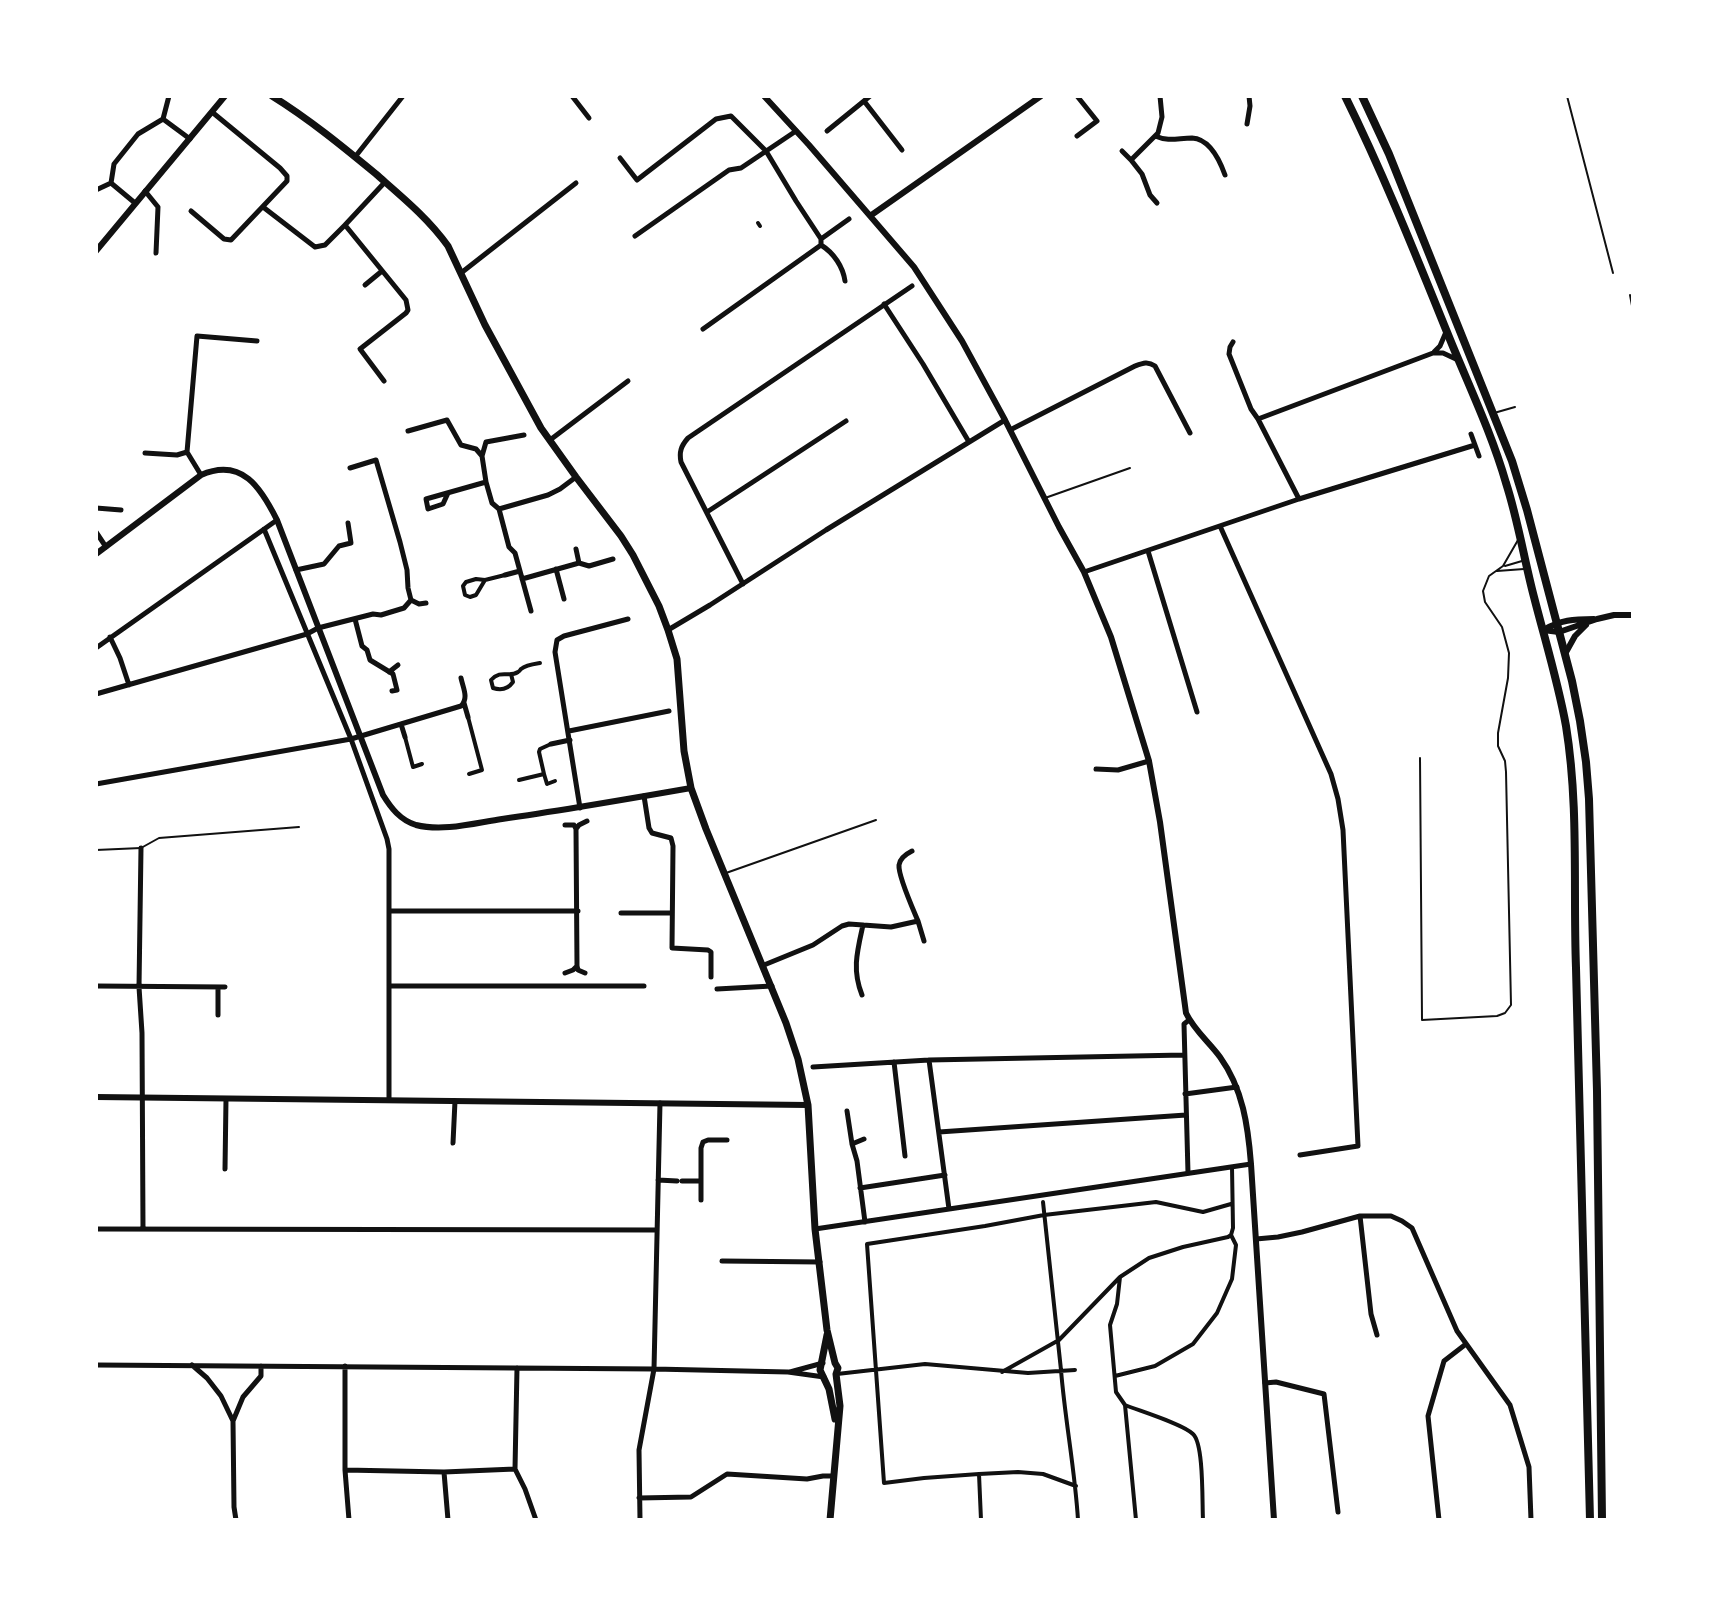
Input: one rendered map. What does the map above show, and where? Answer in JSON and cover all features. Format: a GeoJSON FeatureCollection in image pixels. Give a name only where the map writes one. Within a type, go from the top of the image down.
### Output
{"type":"FeatureCollection","features":[{"type":"Feature","properties":{"kind":"main road"},"geometry":{"type":"LineString","coordinates":[[272,96],[309,119],[355,157],[427,220],[441,236],[522,393],[550,440],[627,545],[650,588],[668,630],[677,659],[684,751],[691,788],[772,986],[798,1059],[808,1105],[815,1229],[827,1330],[838,1368],[836,1374],[840,1406],[830,1520]]}},
{"type":"Feature","properties":{"kind":"main road"},"geometry":{"type":"LineString","coordinates":[[1345,96],[1384,179],[1499,461],[1507,484],[1565,724],[1571,762],[1575,822],[1575,939],[1582,1136],[1590,1520]]}},
{"type":"Feature","properties":{"kind":"main road"},"geometry":{"type":"LineString","coordinates":[[1362,96],[1389,154],[1517,477],[1565,654],[1580,721],[1589,798],[1597,1091],[1602,1520]]}},
{"type":"Feature","properties":{"kind":"main road"},"geometry":{"type":"LineString","coordinates":[[827,1330],[820,1370],[834,1406],[836,1434]]}},
{"type":"Feature","properties":{"kind":"main road"},"geometry":{"type":"LineString","coordinates":[[823,1363],[828,1361],[835,1363]]}},
{"type":"Feature","properties":{"kind":"main road"},"geometry":{"type":"LineString","coordinates":[[824,1377],[830,1378],[836,1374]]}},
{"type":"Feature","properties":{"kind":"street"},"geometry":{"type":"LineString","coordinates":[[111,183],[114,164],[138,134],[163,119],[169,96]]}},
{"type":"Feature","properties":{"kind":"street"},"geometry":{"type":"LineString","coordinates":[[96,251],[225,96]]}},
{"type":"Feature","properties":{"kind":"street"},"geometry":{"type":"LineString","coordinates":[[355,157],[403,96]]}},
{"type":"Feature","properties":{"kind":"street"},"geometry":{"type":"LineString","coordinates":[[572,96],[589,118]]}},
{"type":"Feature","properties":{"kind":"street"},"geometry":{"type":"LineString","coordinates":[[764,96],[914,267],[962,341],[1084,572],[1111,637],[1149,761],[1173,911],[1183,1001],[1189,1020],[1220,1057],[1237,1087],[1245,1111],[1251,1164],[1274,1520]]}},
{"type":"Feature","properties":{"kind":"street"},"geometry":{"type":"LineString","coordinates":[[827,131],[870,96]]}},
{"type":"Feature","properties":{"kind":"street"},"geometry":{"type":"LineString","coordinates":[[870,216],[1041,96]]}},
{"type":"Feature","properties":{"kind":"street"},"geometry":{"type":"LineString","coordinates":[[1077,96],[1097,121],[1077,136]]}},
{"type":"Feature","properties":{"kind":"street"},"geometry":{"type":"LineString","coordinates":[[1131,160],[1158,133],[1162,117],[1160,96]]}},
{"type":"Feature","properties":{"kind":"street"},"geometry":{"type":"LineString","coordinates":[[1247,124],[1249,96]]}},
{"type":"Feature","properties":{"kind":"street"},"geometry":{"type":"LineString","coordinates":[[864,101],[902,150]]}},
{"type":"Feature","properties":{"kind":"street"},"geometry":{"type":"LineString","coordinates":[[191,211],[224,239],[231,240],[287,181],[280,168],[212,112]]}},
{"type":"Feature","properties":{"kind":"street"},"geometry":{"type":"LineString","coordinates":[[620,158],[637,180],[716,119],[731,116],[766,151],[821,242],[830,250],[844,271],[845,281]]}},
{"type":"Feature","properties":{"kind":"street"},"geometry":{"type":"LineString","coordinates":[[163,119],[190,139]]}},
{"type":"Feature","properties":{"kind":"street"},"geometry":{"type":"LineString","coordinates":[[635,236],[729,170],[741,168],[796,131]]}},
{"type":"Feature","properties":{"kind":"street"},"geometry":{"type":"LineString","coordinates":[[1155,136],[1165,140],[1196,138],[1209,147],[1220,160],[1226,176]]}},
{"type":"Feature","properties":{"kind":"street"},"geometry":{"type":"LineString","coordinates":[[1122,151],[1142,174],[1150,195],[1157,203]]}},
{"type":"Feature","properties":{"kind":"street"},"geometry":{"type":"LineString","coordinates":[[263,207],[315,247],[325,245],[385,182]]}},
{"type":"Feature","properties":{"kind":"street"},"geometry":{"type":"LineString","coordinates":[[96,189],[111,183]]}},
{"type":"Feature","properties":{"kind":"street"},"geometry":{"type":"LineString","coordinates":[[111,183],[135,203]]}},
{"type":"Feature","properties":{"kind":"street"},"geometry":{"type":"LineString","coordinates":[[461,273],[576,183]]}},
{"type":"Feature","properties":{"kind":"street"},"geometry":{"type":"LineString","coordinates":[[145,191],[158,207],[156,254]]}},
{"type":"Feature","properties":{"kind":"street"},"geometry":{"type":"LineString","coordinates":[[703,329],[849,219]]}},
{"type":"Feature","properties":{"kind":"street"},"geometry":{"type":"LineString","coordinates":[[345,225],[408,305],[406,313],[360,349],[384,381]]}},
{"type":"Feature","properties":{"kind":"street"},"geometry":{"type":"LineString","coordinates":[[365,285],[382,272]]}},
{"type":"Feature","properties":{"kind":"street"},"geometry":{"type":"LineString","coordinates":[[743,584],[681,462],[679,454],[682,446],[688,438],[912,286]]}},
{"type":"Feature","properties":{"kind":"street"},"geometry":{"type":"LineString","coordinates":[[884,304],[969,442]]}},
{"type":"Feature","properties":{"kind":"street"},"geometry":{"type":"LineString","coordinates":[[1433,353],[1440,346],[1446,330]]}},
{"type":"Feature","properties":{"kind":"street"},"geometry":{"type":"LineString","coordinates":[[201,475],[187,452],[196,336],[257,341]]}},
{"type":"Feature","properties":{"kind":"street"},"geometry":{"type":"LineString","coordinates":[[1233,342],[1229,354],[1251,409],[1258,418],[1299,499]]}},
{"type":"Feature","properties":{"kind":"street"},"geometry":{"type":"LineString","coordinates":[[1258,418],[1433,353],[1443,353],[1458,360]]}},
{"type":"Feature","properties":{"kind":"street"},"geometry":{"type":"LineString","coordinates":[[1010,429],[1136,366],[1150,363],[1155,366],[1190,433]]}},
{"type":"Feature","properties":{"kind":"street"},"geometry":{"type":"LineString","coordinates":[[550,440],[628,381]]}},
{"type":"Feature","properties":{"kind":"street"},"geometry":{"type":"LineString","coordinates":[[408,431],[447,420],[461,445],[476,449],[482,456]]}},
{"type":"Feature","properties":{"kind":"street"},"geometry":{"type":"LineString","coordinates":[[668,630],[1005,420]]}},
{"type":"Feature","properties":{"kind":"street"},"geometry":{"type":"LineString","coordinates":[[707,512],[846,421]]}},
{"type":"Feature","properties":{"kind":"street"},"geometry":{"type":"LineString","coordinates":[[1471,434],[1479,456]]}},
{"type":"Feature","properties":{"kind":"street"},"geometry":{"type":"LineString","coordinates":[[524,435],[486,442],[482,456],[492,503],[499,508],[509,547],[515,553],[531,611]]}},
{"type":"Feature","properties":{"kind":"street"},"geometry":{"type":"LineString","coordinates":[[1084,572],[1299,499],[1475,445]]}},
{"type":"Feature","properties":{"kind":"street"},"geometry":{"type":"LineString","coordinates":[[145,453],[177,455],[187,452]]}},
{"type":"Feature","properties":{"kind":"street"},"geometry":{"type":"LineString","coordinates":[[350,468],[376,460],[400,542],[411,600],[419,604],[426,603]]}},
{"type":"Feature","properties":{"kind":"street"},"geometry":{"type":"LineString","coordinates":[[96,555],[201,475],[209,472],[231,471],[248,477],[262,493],[277,520],[383,795],[402,819],[413,824],[435,827],[580,808],[691,788]]}},
{"type":"Feature","properties":{"kind":"street"},"geometry":{"type":"LineString","coordinates":[[499,508],[548,495],[576,477]]}},
{"type":"Feature","properties":{"kind":"street"},"geometry":{"type":"LineString","coordinates":[[448,493],[486,482]]}},
{"type":"Feature","properties":{"kind":"street"},"geometry":{"type":"LineString","coordinates":[[96,508],[121,510]]}},
{"type":"Feature","properties":{"kind":"street"},"geometry":{"type":"LineString","coordinates":[[96,648],[277,520]]}},
{"type":"Feature","properties":{"kind":"street"},"geometry":{"type":"LineString","coordinates":[[296,570],[324,564],[339,546],[351,543],[348,523]]}},
{"type":"Feature","properties":{"kind":"street"},"geometry":{"type":"LineString","coordinates":[[1220,526],[1331,774],[1343,830],[1358,1146],[1300,1155]]}},
{"type":"Feature","properties":{"kind":"street"},"geometry":{"type":"LineString","coordinates":[[264,529],[351,740],[385,832],[388,849],[389,911],[389,1100]]}},
{"type":"Feature","properties":{"kind":"street"},"geometry":{"type":"LineString","coordinates":[[96,532],[106,547]]}},
{"type":"Feature","properties":{"kind":"street"},"geometry":{"type":"LineString","coordinates":[[576,549],[579,563]]}},
{"type":"Feature","properties":{"kind":"street"},"geometry":{"type":"LineString","coordinates":[[1148,550],[1197,712]]}},
{"type":"Feature","properties":{"kind":"street"},"geometry":{"type":"LineString","coordinates":[[522,579],[579,563],[589,566],[613,559]]}},
{"type":"Feature","properties":{"kind":"street"},"geometry":{"type":"LineString","coordinates":[[556,569],[564,599]]}},
{"type":"Feature","properties":{"kind":"street"},"geometry":{"type":"LineString","coordinates":[[485,580],[476,596],[465,595],[463,586],[466,582],[476,579],[485,580],[520,570]]}},
{"type":"Feature","properties":{"kind":"street"},"geometry":{"type":"LineString","coordinates":[[96,694],[307,634],[318,628],[373,614],[381,615],[404,608],[411,600]]}},
{"type":"Feature","properties":{"kind":"street"},"geometry":{"type":"LineString","coordinates":[[1543,630],[1559,632],[1614,615],[1633,615]]}},
{"type":"Feature","properties":{"kind":"street"},"geometry":{"type":"LineString","coordinates":[[355,619],[362,646],[367,650],[370,660],[393,674],[397,690],[392,691]]}},
{"type":"Feature","properties":{"kind":"street"},"geometry":{"type":"LineString","coordinates":[[580,808],[555,651],[557,640],[564,636],[628,619]]}},
{"type":"Feature","properties":{"kind":"street"},"geometry":{"type":"LineString","coordinates":[[1543,630],[1556,622],[1571,619],[1597,619]]}},
{"type":"Feature","properties":{"kind":"street"},"geometry":{"type":"LineString","coordinates":[[1565,654],[1575,636],[1588,622]]}},
{"type":"Feature","properties":{"kind":"street"},"geometry":{"type":"LineString","coordinates":[[110,637],[129,685]]}},
{"type":"Feature","properties":{"kind":"street"},"geometry":{"type":"LineString","coordinates":[[511,674],[513,682],[509,687],[499,690],[493,687],[491,680],[495,675],[519,672],[522,667],[540,663]]}},
{"type":"Feature","properties":{"kind":"street"},"geometry":{"type":"LineString","coordinates":[[389,672],[398,665]]}},
{"type":"Feature","properties":{"kind":"street"},"geometry":{"type":"LineString","coordinates":[[96,784],[351,740],[461,706],[466,696],[461,678]]}},
{"type":"Feature","properties":{"kind":"street"},"geometry":{"type":"LineString","coordinates":[[464,702],[482,770],[469,774]]}},
{"type":"Feature","properties":{"kind":"street"},"geometry":{"type":"LineString","coordinates":[[569,731],[669,711]]}},
{"type":"Feature","properties":{"kind":"street"},"geometry":{"type":"LineString","coordinates":[[401,724],[413,767],[422,764]]}},
{"type":"Feature","properties":{"kind":"street"},"geometry":{"type":"LineString","coordinates":[[555,782],[547,784],[540,749],[570,740]]}},
{"type":"Feature","properties":{"kind":"street"},"geometry":{"type":"LineString","coordinates":[[1096,769],[1118,770],[1149,761]]}},
{"type":"Feature","properties":{"kind":"street"},"geometry":{"type":"LineString","coordinates":[[519,780],[544,774]]}},
{"type":"Feature","properties":{"kind":"street"},"geometry":{"type":"LineString","coordinates":[[644,796],[649,828],[652,833],[671,838],[673,846],[672,948],[711,952],[711,977]]}},
{"type":"Feature","properties":{"kind":"street"},"geometry":{"type":"LineString","coordinates":[[576,829],[587,821]]}},
{"type":"Feature","properties":{"kind":"street"},"geometry":{"type":"LineString","coordinates":[[565,825],[574,825],[576,829],[577,966],[578,970],[585,973]]}},
{"type":"Feature","properties":{"kind":"street"},"geometry":{"type":"LineString","coordinates":[[141,848],[139,987],[142,1033],[143,1229]]}},
{"type":"Feature","properties":{"kind":"street"},"geometry":{"type":"LineString","coordinates":[[912,851],[902,858],[899,864],[900,873],[924,941]]}},
{"type":"Feature","properties":{"kind":"street"},"geometry":{"type":"LineString","coordinates":[[389,911],[578,910]]}},
{"type":"Feature","properties":{"kind":"street"},"geometry":{"type":"LineString","coordinates":[[621,913],[672,913]]}},
{"type":"Feature","properties":{"kind":"street"},"geometry":{"type":"LineString","coordinates":[[764,965],[813,945],[842,926],[854,924],[891,927],[918,921]]}},
{"type":"Feature","properties":{"kind":"street"},"geometry":{"type":"LineString","coordinates":[[862,996],[855,967],[863,925]]}},
{"type":"Feature","properties":{"kind":"street"},"geometry":{"type":"LineString","coordinates":[[565,973],[577,966]]}},
{"type":"Feature","properties":{"kind":"street"},"geometry":{"type":"LineString","coordinates":[[96,986],[221,987],[218,1015]]}},
{"type":"Feature","properties":{"kind":"street"},"geometry":{"type":"LineString","coordinates":[[389,986],[644,986]]}},
{"type":"Feature","properties":{"kind":"street"},"geometry":{"type":"LineString","coordinates":[[717,989],[772,986]]}},
{"type":"Feature","properties":{"kind":"street"},"geometry":{"type":"LineString","coordinates":[[1188,1173],[1184,1024],[1189,1020]]}},
{"type":"Feature","properties":{"kind":"street"},"geometry":{"type":"LineString","coordinates":[[813,1067],[929,1060],[1184,1055]]}},
{"type":"Feature","properties":{"kind":"street"},"geometry":{"type":"LineString","coordinates":[[929,1060],[949,1209]]}},
{"type":"Feature","properties":{"kind":"street"},"geometry":{"type":"LineString","coordinates":[[894,1062],[905,1156]]}},
{"type":"Feature","properties":{"kind":"street"},"geometry":{"type":"LineString","coordinates":[[1185,1094],[1237,1087]]}},
{"type":"Feature","properties":{"kind":"street"},"geometry":{"type":"LineString","coordinates":[[96,1097],[808,1105]]}},
{"type":"Feature","properties":{"kind":"street"},"geometry":{"type":"LineString","coordinates":[[225,1169],[226,1099]]}},
{"type":"Feature","properties":{"kind":"street"},"geometry":{"type":"LineString","coordinates":[[453,1143],[455,1101]]}},
{"type":"Feature","properties":{"kind":"street"},"geometry":{"type":"LineString","coordinates":[[640,1520],[639,1450],[654,1369],[660,1103]]}},
{"type":"Feature","properties":{"kind":"street"},"geometry":{"type":"LineString","coordinates":[[848,1111],[864,1222]]}},
{"type":"Feature","properties":{"kind":"street"},"geometry":{"type":"LineString","coordinates":[[939,1132],[1186,1115]]}},
{"type":"Feature","properties":{"kind":"street"},"geometry":{"type":"LineString","coordinates":[[852,1144],[864,1139]]}},
{"type":"Feature","properties":{"kind":"street"},"geometry":{"type":"LineString","coordinates":[[701,1200],[703,1142],[727,1140]]}},
{"type":"Feature","properties":{"kind":"street"},"geometry":{"type":"LineString","coordinates":[[815,1229],[1251,1164]]}},
{"type":"Feature","properties":{"kind":"street"},"geometry":{"type":"LineString","coordinates":[[1115,1376],[1155,1366],[1193,1344],[1217,1313],[1232,1279],[1236,1245],[1231,1235],[1233,1228],[1232,1167]]}},
{"type":"Feature","properties":{"kind":"street"},"geometry":{"type":"LineString","coordinates":[[860,1188],[945,1175]]}},
{"type":"Feature","properties":{"kind":"street"},"geometry":{"type":"LineString","coordinates":[[658,1180],[700,1181]]}},
{"type":"Feature","properties":{"kind":"street"},"geometry":{"type":"LineString","coordinates":[[1043,1202],[1078,1520]]}},
{"type":"Feature","properties":{"kind":"street"},"geometry":{"type":"LineString","coordinates":[[1076,1486],[1043,1474],[1018,1472],[884,1483],[867,1244],[1044,1215],[1156,1202],[1203,1212],[1232,1204]]}},
{"type":"Feature","properties":{"kind":"street"},"geometry":{"type":"LineString","coordinates":[[1256,1239],[1302,1233],[1359,1216],[1391,1216],[1412,1228],[1457,1331],[1510,1405],[1529,1467],[1531,1520]]}},
{"type":"Feature","properties":{"kind":"street"},"geometry":{"type":"LineString","coordinates":[[1359,1216],[1371,1314],[1377,1335]]}},
{"type":"Feature","properties":{"kind":"street"},"geometry":{"type":"LineString","coordinates":[[96,1229],[657,1230]]}},
{"type":"Feature","properties":{"kind":"street"},"geometry":{"type":"LineString","coordinates":[[1002,1372],[1059,1341],[1120,1277],[1149,1258],[1231,1235]]}},
{"type":"Feature","properties":{"kind":"street"},"geometry":{"type":"LineString","coordinates":[[722,1261],[820,1262]]}},
{"type":"Feature","properties":{"kind":"street"},"geometry":{"type":"LineString","coordinates":[[1120,1277],[1117,1304],[1110,1325],[1116,1392],[1125,1405],[1136,1520]]}},
{"type":"Feature","properties":{"kind":"street"},"geometry":{"type":"LineString","coordinates":[[1439,1520],[1428,1416],[1444,1361],[1466,1344]]}},
{"type":"Feature","properties":{"kind":"street"},"geometry":{"type":"LineString","coordinates":[[788,1372],[823,1363]]}},
{"type":"Feature","properties":{"kind":"street"},"geometry":{"type":"LineString","coordinates":[[836,1374],[925,1364],[982,1368],[1002,1372],[1075,1370]]}},
{"type":"Feature","properties":{"kind":"street"},"geometry":{"type":"LineString","coordinates":[[96,1365],[654,1369],[788,1372],[824,1377]]}},
{"type":"Feature","properties":{"kind":"street"},"geometry":{"type":"LineString","coordinates":[[192,1365],[207,1378],[221,1396],[233,1421]]}},
{"type":"Feature","properties":{"kind":"street"},"geometry":{"type":"LineString","coordinates":[[236,1520],[233,1421],[243,1397],[261,1377],[261,1366]]}},
{"type":"Feature","properties":{"kind":"street"},"geometry":{"type":"LineString","coordinates":[[345,1366],[345,1470],[349,1520]]}},
{"type":"Feature","properties":{"kind":"street"},"geometry":{"type":"LineString","coordinates":[[517,1368],[514,1469],[525,1489],[536,1520]]}},
{"type":"Feature","properties":{"kind":"street"},"geometry":{"type":"LineString","coordinates":[[1265,1383],[1276,1382],[1324,1394],[1338,1512]]}},
{"type":"Feature","properties":{"kind":"street"},"geometry":{"type":"LineString","coordinates":[[1125,1405],[1184,1428],[1195,1435],[1200,1449],[1203,1520]]}},
{"type":"Feature","properties":{"kind":"street"},"geometry":{"type":"LineString","coordinates":[[345,1470],[444,1472],[514,1469]]}},
{"type":"Feature","properties":{"kind":"street"},"geometry":{"type":"LineString","coordinates":[[444,1472],[448,1520]]}},
{"type":"Feature","properties":{"kind":"street"},"geometry":{"type":"LineString","coordinates":[[639,1498],[691,1497],[727,1474],[807,1479],[833,1476]]}},
{"type":"Feature","properties":{"kind":"street"},"geometry":{"type":"LineString","coordinates":[[979,1474],[981,1520]]}},
{"type":"Feature","properties":{"kind":"lane"},"geometry":{"type":"LineString","coordinates":[[1567,96],[1613,273]]}},
{"type":"Feature","properties":{"kind":"lane"},"geometry":{"type":"LineString","coordinates":[[1630,295],[1633,311]]}},
{"type":"Feature","properties":{"kind":"lane"},"geometry":{"type":"LineString","coordinates":[[1493,413],[1515,407]]}},
{"type":"Feature","properties":{"kind":"lane"},"geometry":{"type":"LineString","coordinates":[[1044,498],[1130,468]]}},
{"type":"Feature","properties":{"kind":"lane"},"geometry":{"type":"LineString","coordinates":[[1420,758],[1422,1020],[1497,1016],[1505,1013],[1511,1005],[1506,772],[1498,747],[1497,733],[1508,678],[1509,653],[1502,627],[1487,606],[1483,595],[1487,580],[1491,574],[1503,566],[1520,537]]}},
{"type":"Feature","properties":{"kind":"lane"},"geometry":{"type":"LineString","coordinates":[[1503,566],[1540,561]]}},
{"type":"Feature","properties":{"kind":"lane"},"geometry":{"type":"LineString","coordinates":[[1497,571],[1512,571],[1526,564],[1540,561]]}},
{"type":"Feature","properties":{"kind":"lane"},"geometry":{"type":"LineString","coordinates":[[726,873],[876,820]]}},
{"type":"Feature","properties":{"kind":"lane"},"geometry":{"type":"LineString","coordinates":[[96,850],[141,848],[159,838],[299,827]]}}]}
